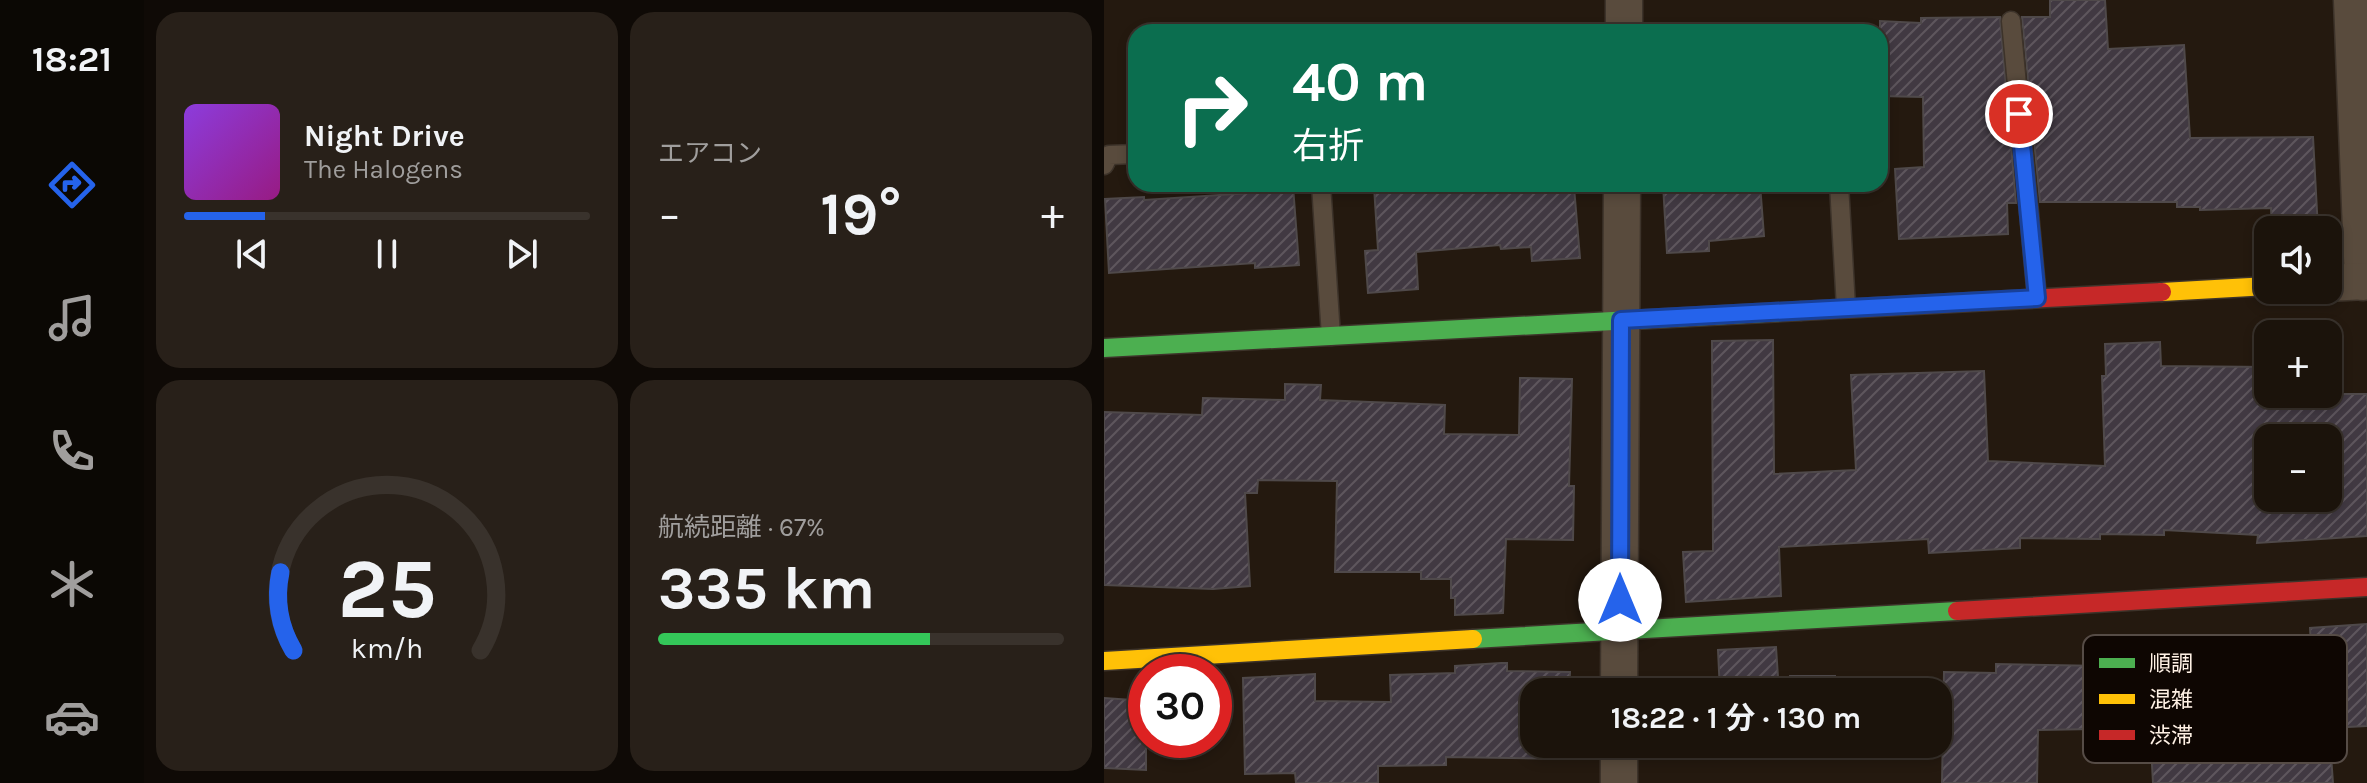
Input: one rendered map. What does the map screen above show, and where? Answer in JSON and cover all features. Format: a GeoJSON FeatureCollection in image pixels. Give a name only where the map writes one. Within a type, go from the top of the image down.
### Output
{"type":"FeatureCollection","features":[{"type":"Feature","properties":{"kind":"street"},"geometry":{"type":"LineString","coordinates":[[1624,0],[1624,24]]}},
{"type":"Feature","properties":{"kind":"street"},"geometry":{"type":"LineString","coordinates":[[2342,283],[2365,282],[2352,0]]}},
{"type":"Feature","properties":{"kind":"street"},"geometry":{"type":"LineString","coordinates":[[1619,678],[1622,192]]}},
{"type":"Feature","properties":{"kind":"street"},"geometry":{"type":"LineString","coordinates":[[1104,348],[2254,287]]}},
{"type":"Feature","properties":{"kind":"street"},"geometry":{"type":"LineString","coordinates":[[1104,661],[2367,587]]}},
{"type":"Feature","properties":{"kind":"street"},"geometry":{"type":"LineString","coordinates":[[1619,758],[1619,783]]}},
{"type":"Feature","properties":{"kind":"lane"},"geometry":{"type":"LineString","coordinates":[[2011,21],[2037,298]]}},
{"type":"Feature","properties":{"kind":"lane"},"geometry":{"type":"LineString","coordinates":[[1104,165],[1109,155],[1128,154]]}},
{"type":"Feature","properties":{"kind":"lane"},"geometry":{"type":"LineString","coordinates":[[1322,192],[1331,336]]}},
{"type":"Feature","properties":{"kind":"lane"},"geometry":{"type":"LineString","coordinates":[[1839,192],[1846,308]]}},
{"type":"Feature","properties":{"kind":"building"},"geometry":{"type":"Polygon","coordinates":[[[2050,0],[2105,0],[2108,49],[2184,45],[2190,138],[2313,137],[2317,216],[2271,216],[2271,208],[2200,210],[2200,207],[2177,207],[2177,202],[2040,202],[2022,17],[2050,17],[2050,0]]]}},
{"type":"Feature","properties":{"kind":"building"},"geometry":{"type":"Polygon","coordinates":[[[2000,17],[2016,203],[2007,203],[2008,234],[1899,239],[1895,169],[1924,167],[1923,97],[1888,96],[1888,24],[1880,24],[1880,21],[1921,23],[1921,18],[2000,17]]]}},
{"type":"Feature","properties":{"kind":"building"},"geometry":{"type":"Polygon","coordinates":[[[1293,192],[1299,265],[1255,268],[1255,263],[1109,273],[1105,199],[1144,197],[1144,200],[1293,192]]]}},
{"type":"Feature","properties":{"kind":"building"},"geometry":{"type":"Polygon","coordinates":[[[1374,192],[1574,192],[1580,258],[1532,261],[1531,247],[1501,249],[1500,245],[1416,252],[1418,289],[1368,293],[1365,251],[1378,250],[1374,192]]]}},
{"type":"Feature","properties":{"kind":"building"},"geometry":{"type":"Polygon","coordinates":[[[1663,192],[1761,192],[1764,236],[1709,241],[1709,251],[1667,253],[1663,192]]]}},
{"type":"Feature","properties":{"kind":"building"},"geometry":{"type":"Polygon","coordinates":[[[1773,340],[1774,474],[1856,470],[1851,375],[1984,371],[1988,461],[2105,466],[2102,376],[2106,376],[2105,344],[2160,342],[2161,366],[2254,367],[2254,408],[2342,408],[2342,394],[2367,394],[2367,536],[2257,543],[2258,535],[2164,530],[2164,535],[2100,534],[2100,539],[2020,538],[2020,548],[1929,553],[1928,539],[1779,547],[1781,596],[1686,602],[1683,552],[1713,551],[1712,341],[1773,340]]]}},
{"type":"Feature","properties":{"kind":"building"},"geometry":{"type":"Polygon","coordinates":[[[1520,378],[1572,379],[1569,486],[1574,486],[1573,540],[1506,539],[1503,613],[1455,615],[1451,579],[1421,579],[1421,572],[1335,572],[1337,481],[1258,480],[1257,493],[1245,493],[1250,586],[1213,589],[1104,585],[1104,412],[1202,415],[1203,398],[1285,400],[1285,384],[1321,385],[1320,400],[1445,405],[1444,434],[1519,435],[1520,378]]]}},
{"type":"Feature","properties":{"kind":"building"},"geometry":{"type":"Polygon","coordinates":[[[2367,624],[2367,726],[2347,727],[2347,635],[2310,635],[2310,628],[2367,624]]]}},
{"type":"Feature","properties":{"kind":"building"},"geometry":{"type":"Polygon","coordinates":[[[1776,647],[1778,678],[1719,678],[1718,650],[1776,647]]]}},
{"type":"Feature","properties":{"kind":"building"},"geometry":{"type":"Polygon","coordinates":[[[1507,663],[1507,671],[1570,672],[1570,678],[1520,678],[1520,758],[1568,759],[1446,757],[1446,765],[1378,766],[1378,783],[1296,783],[1295,773],[1245,774],[1243,678],[1315,674],[1315,701],[1391,702],[1390,675],[1455,673],[1455,666],[1507,663]]]}},
{"type":"Feature","properties":{"kind":"building"},"geometry":{"type":"Polygon","coordinates":[[[1996,664],[2083,666],[2083,729],[2038,730],[2037,783],[1942,783],[1942,758],[1952,758],[1952,678],[1944,678],[1944,672],[1996,673],[1996,664]]]}},
{"type":"Feature","properties":{"kind":"building"},"geometry":{"type":"Polygon","coordinates":[[[1790,676],[1835,676],[1835,678],[1790,676]]]}},
{"type":"Feature","properties":{"kind":"building"},"geometry":{"type":"Polygon","coordinates":[[[1104,698],[1128,700],[1128,758],[1146,758],[1146,770],[1104,768],[1104,698]]]}},
{"type":"Feature","properties":{"kind":"building"},"geometry":{"type":"Polygon","coordinates":[[[2152,763],[2332,763],[2333,783],[2153,783],[2152,763]]]}},
{"type":"Feature","properties":{"kind":"traffic: fast"},"geometry":{"type":"LineString","coordinates":[[1104,348],[1801,311]]}},
{"type":"Feature","properties":{"kind":"traffic: fast"},"geometry":{"type":"LineString","coordinates":[[1473,639],[1957,611]]}},
{"type":"Feature","properties":{"kind":"traffic: slow"},"geometry":{"type":"LineString","coordinates":[[2162,292],[2254,287]]}},
{"type":"Feature","properties":{"kind":"traffic: slow"},"geometry":{"type":"LineString","coordinates":[[1104,661],[1473,639]]}},
{"type":"Feature","properties":{"kind":"traffic: jam"},"geometry":{"type":"LineString","coordinates":[[1801,311],[2162,292]]}},
{"type":"Feature","properties":{"kind":"traffic: jam"},"geometry":{"type":"LineString","coordinates":[[1957,611],[2367,587]]}},
{"type":"Feature","properties":{"kind":"route"},"geometry":{"type":"LineString","coordinates":[[1620,600],[1621,320],[2037,298],[2019,114]]}}]}
